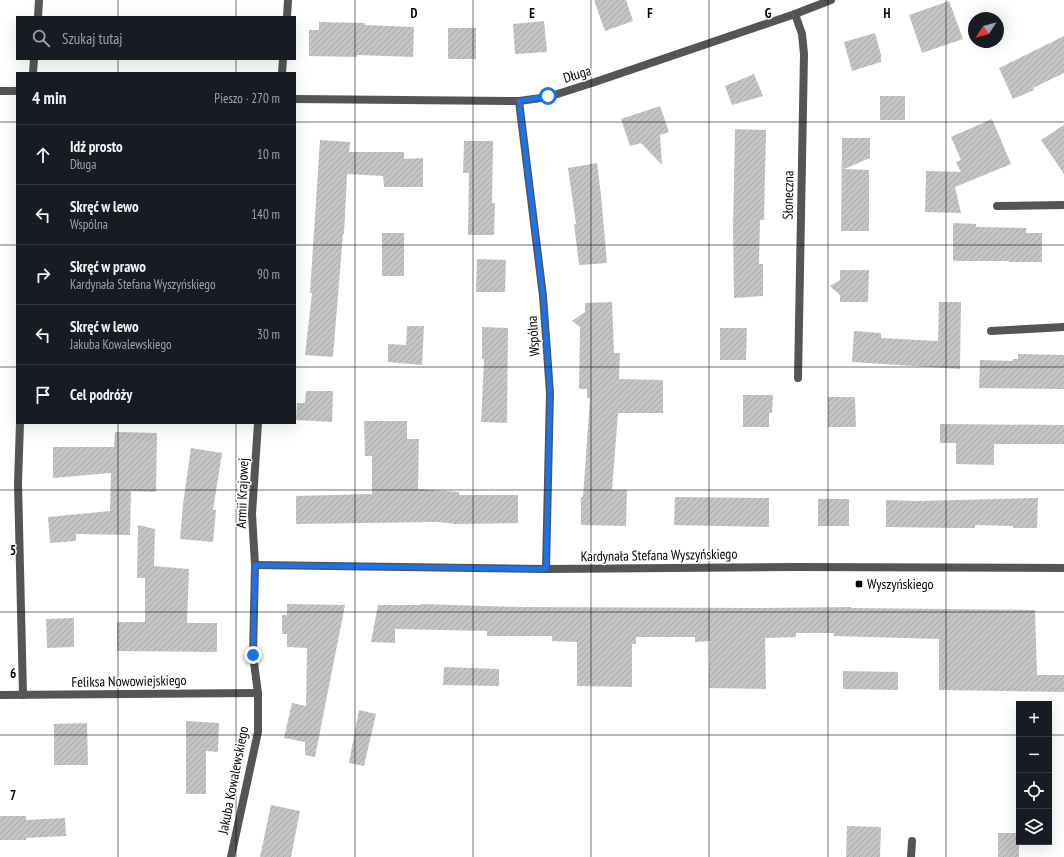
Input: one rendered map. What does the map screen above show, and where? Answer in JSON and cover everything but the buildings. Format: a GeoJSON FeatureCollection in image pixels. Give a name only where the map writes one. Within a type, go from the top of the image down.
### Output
{"type":"FeatureCollection","features":[{"type":"Feature","properties":{"kind":"street"},"geometry":{"type":"LineString","coordinates":[[38,16],[39,0]]}},
{"type":"Feature","properties":{"kind":"street"},"geometry":{"type":"LineString","coordinates":[[287,16],[288,0]]}},
{"type":"Feature","properties":{"kind":"street","name":"Długa"},"geometry":{"type":"LineString","coordinates":[[296,99],[519,101],[548,96],[596,82],[795,14],[831,0]]}},
{"type":"Feature","properties":{"kind":"street","name":"Słoneczna"},"geometry":{"type":"LineString","coordinates":[[795,14],[802,34],[804,54],[798,378]]}},
{"type":"Feature","properties":{"kind":"street"},"geometry":{"type":"LineString","coordinates":[[33,72],[34,60]]}},
{"type":"Feature","properties":{"kind":"street"},"geometry":{"type":"LineString","coordinates":[[282,72],[283,60]]}},
{"type":"Feature","properties":{"kind":"street"},"geometry":{"type":"LineString","coordinates":[[0,90],[16,91]]}},
{"type":"Feature","properties":{"kind":"street","name":"Wspólna"},"geometry":{"type":"LineString","coordinates":[[519,101],[543,296],[550,393],[546,569]]}},
{"type":"Feature","properties":{"kind":"street"},"geometry":{"type":"LineString","coordinates":[[997,206],[1064,205]]}},
{"type":"Feature","properties":{"kind":"street"},"geometry":{"type":"LineString","coordinates":[[991,331],[1064,327]]}},
{"type":"Feature","properties":{"kind":"street"},"geometry":{"type":"LineString","coordinates":[[20,424],[18,483],[23,695]]}},
{"type":"Feature","properties":{"kind":"street","name":"Armii Krajowej"},"geometry":{"type":"LineString","coordinates":[[255,565],[252,514],[258,424]]}},
{"type":"Feature","properties":{"kind":"street","name":"Kardynała Stefana Wyszyńskiego"},"geometry":{"type":"LineString","coordinates":[[255,565],[546,569],[795,567],[1064,568]]}},
{"type":"Feature","properties":{"kind":"street","name":"Jakuba Kowalewskiego"},"geometry":{"type":"LineString","coordinates":[[231,857],[258,732],[258,693],[253,655],[255,565]]}},
{"type":"Feature","properties":{"kind":"street","name":"Feliksa Nowowiejskiego"},"geometry":{"type":"LineString","coordinates":[[0,695],[258,693]]}},
{"type":"Feature","properties":{"kind":"street"},"geometry":{"type":"LineString","coordinates":[[911,857],[912,841]]}},
{"type":"Feature","properties":{"kind":"place","name":"Wyszyńskiego"},"geometry":{"type":"Point","coordinates":[859,584]}},
{"type":"Feature","properties":{"kind":"route"},"geometry":{"type":"LineString","coordinates":[[253,655],[255,565],[546,569],[550,393],[543,296],[519,101],[548,96]]}}]}
